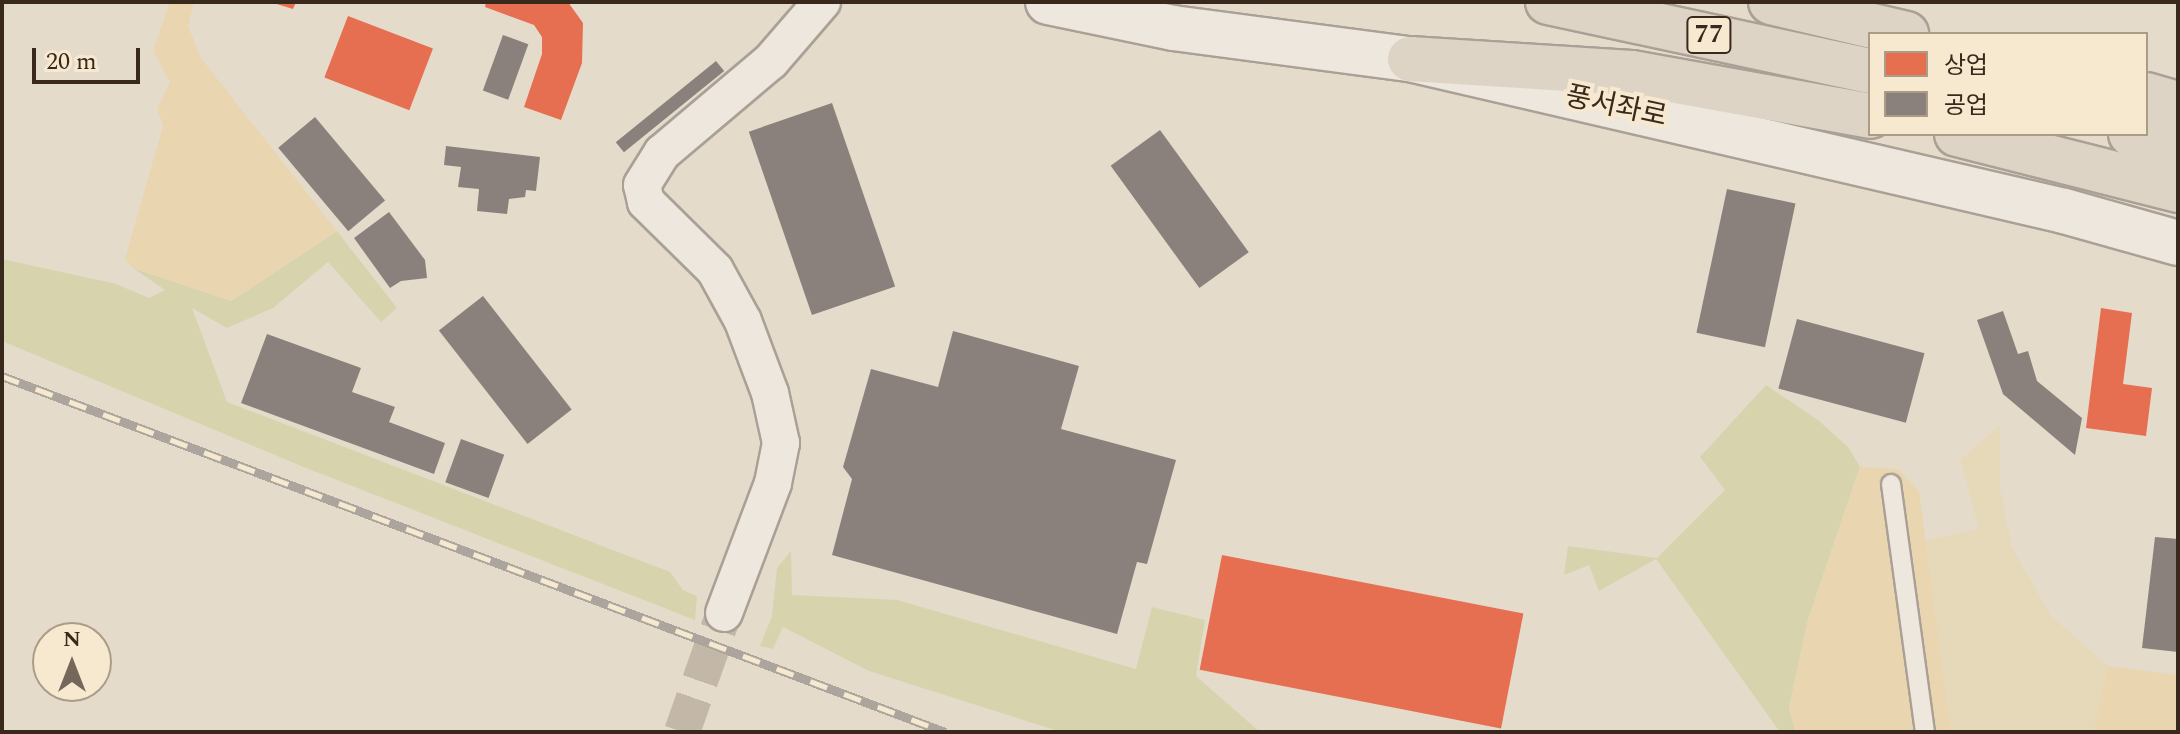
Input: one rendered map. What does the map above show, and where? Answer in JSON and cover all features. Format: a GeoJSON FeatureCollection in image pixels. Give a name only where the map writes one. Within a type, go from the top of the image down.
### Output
{"type":"FeatureCollection","features":[{"type":"Feature","properties":{"kind":"highway","name":"77"},"geometry":{"type":"LineString","coordinates":[[1548,2],[1868,71]]}},
{"type":"Feature","properties":{"kind":"highway","name":"77"},"geometry":{"type":"LineString","coordinates":[[1771,2],[1898,32]]}},
{"type":"Feature","properties":{"kind":"highway"},"geometry":{"type":"LineString","coordinates":[[1410,59],[1632,73],[1868,116]]}},
{"type":"Feature","properties":{"kind":"highway"},"geometry":{"type":"LineString","coordinates":[[2148,96],[2178,104]]}},
{"type":"Feature","properties":{"kind":"highway"},"geometry":{"type":"LineString","coordinates":[[1965,136],[2178,190]]}},
{"type":"Feature","properties":{"kind":"highway"},"geometry":{"type":"LineString","coordinates":[[2138,136],[2178,147]]}},
{"type":"Feature","properties":{"kind":"street"},"geometry":{"type":"LineString","coordinates":[[724,613],[773,483],[781,443],[770,393],[743,321],[715,270],[646,202],[642,185],[662,153],[771,61],[822,2]]}},
{"type":"Feature","properties":{"kind":"street","name":"풍서좌로"},"geometry":{"type":"LineString","coordinates":[[1048,2],[1139,12],[1410,59],[2064,211],[2178,243]]}},
{"type":"Feature","properties":{"kind":"lane"},"geometry":{"type":"LineString","coordinates":[[1891,484],[1925,732]]}},
{"type":"Feature","properties":{"kind":"shaded area"},"geometry":{"type":"Polygon","coordinates":[[[337,231],[397,308],[381,322],[328,262],[273,308],[227,328],[192,308],[227,402],[670,572],[683,590],[697,596],[695,620],[301,466],[2,341],[2,259],[116,284],[149,298],[165,290],[133,268],[231,301],[337,231]]]}},
{"type":"Feature","properties":{"kind":"shaded area"},"geometry":{"type":"Polygon","coordinates":[[[1766,385],[1818,420],[1849,448],[1860,467],[1808,620],[1789,708],[1796,732],[1780,732],[1656,559],[1599,591],[1589,565],[1564,575],[1568,546],[1657,558],[1725,490],[1700,457],[1766,385]]]}},
{"type":"Feature","properties":{"kind":"shaded area"},"geometry":{"type":"Polygon","coordinates":[[[2000,425],[2000,489],[2012,547],[2051,616],[2108,666],[2093,732],[1951,732],[1925,540],[1979,529],[1960,460],[2000,425]]]}},
{"type":"Feature","properties":{"kind":"shaded area"},"geometry":{"type":"Polygon","coordinates":[[[791,551],[792,595],[897,600],[1136,669],[1152,607],[1205,620],[1196,676],[1260,732],[1061,732],[869,671],[783,627],[773,649],[760,646],[772,616],[777,568],[791,551]]]}},
{"type":"Feature","properties":{"kind":"sand"},"geometry":{"type":"Polygon","coordinates":[[[170,2],[194,2],[188,26],[201,58],[337,231],[231,301],[133,268],[125,259],[163,126],[157,109],[170,82],[153,51],[170,2]]]}},
{"type":"Feature","properties":{"kind":"sand"},"geometry":{"type":"Polygon","coordinates":[[[1860,467],[1898,469],[1919,491],[1951,732],[1796,732],[1789,708],[1808,620],[1860,467]]]}},
{"type":"Feature","properties":{"kind":"sand"},"geometry":{"type":"Polygon","coordinates":[[[2108,666],[2178,675],[2178,732],[2093,732],[2108,666]]]}},
{"type":"Feature","properties":{"kind":"building: 상업"},"geometry":{"type":"Polygon","coordinates":[[[270,2],[296,2],[293,9],[270,2]]]}},
{"type":"Feature","properties":{"kind":"building: 상업"},"geometry":{"type":"Polygon","coordinates":[[[486,2],[568,2],[583,23],[582,63],[561,120],[524,107],[542,54],[542,37],[534,25],[485,7],[486,2]]]}},
{"type":"Feature","properties":{"kind":"building: 상업"},"geometry":{"type":"Polygon","coordinates":[[[348,16],[433,49],[409,110],[324,78],[348,16]]]}},
{"type":"Feature","properties":{"kind":"building: 상업"},"geometry":{"type":"Polygon","coordinates":[[[2101,308],[2132,313],[2123,384],[2152,388],[2146,436],[2086,428],[2101,308]]]}},
{"type":"Feature","properties":{"kind":"building: 상업"},"geometry":{"type":"Polygon","coordinates":[[[1222,555],[1523,614],[1501,728],[1200,670],[1222,555]]]}},
{"type":"Feature","properties":{"kind":"building: 공업"},"geometry":{"type":"Polygon","coordinates":[[[503,35],[528,44],[508,100],[483,90],[503,35]]]}},
{"type":"Feature","properties":{"kind":"building: 공업"},"geometry":{"type":"Polygon","coordinates":[[[716,61],[724,71],[624,152],[616,142],[716,61]]]}},
{"type":"Feature","properties":{"kind":"building: 공업"},"geometry":{"type":"Polygon","coordinates":[[[832,103],[895,286],[812,315],[749,132],[832,103]]]}},
{"type":"Feature","properties":{"kind":"building: 공업"},"geometry":{"type":"Polygon","coordinates":[[[315,117],[385,200],[348,231],[278,148],[315,117]]]}},
{"type":"Feature","properties":{"kind":"building: 공업"},"geometry":{"type":"Polygon","coordinates":[[[1160,130],[1249,252],[1199,288],[1111,166],[1160,130]]]}},
{"type":"Feature","properties":{"kind":"building: 공업"},"geometry":{"type":"Polygon","coordinates":[[[446,146],[540,157],[536,191],[526,190],[525,197],[509,199],[507,214],[477,211],[479,189],[458,187],[461,167],[444,165],[446,146]]]}},
{"type":"Feature","properties":{"kind":"building: 공업"},"geometry":{"type":"Polygon","coordinates":[[[1727,189],[1795,204],[1765,347],[1696,333],[1727,189]]]}},
{"type":"Feature","properties":{"kind":"building: 공업"},"geometry":{"type":"Polygon","coordinates":[[[389,212],[425,260],[427,278],[401,281],[390,288],[354,238],[389,212]]]}},
{"type":"Feature","properties":{"kind":"building: 공업"},"geometry":{"type":"Polygon","coordinates":[[[483,296],[572,409],[528,444],[439,330],[483,296]]]}},
{"type":"Feature","properties":{"kind":"building: 공업"},"geometry":{"type":"Polygon","coordinates":[[[2003,311],[2018,354],[2028,351],[2037,381],[2082,418],[2075,455],[2003,394],[1977,320],[2003,311]]]}},
{"type":"Feature","properties":{"kind":"building: 공업"},"geometry":{"type":"Polygon","coordinates":[[[1797,319],[1925,353],[1906,423],[1778,389],[1797,319]]]}},
{"type":"Feature","properties":{"kind":"building: 공업"},"geometry":{"type":"Polygon","coordinates":[[[953,331],[1079,366],[1061,429],[1176,460],[1147,564],[1137,562],[1117,634],[832,555],[852,479],[843,467],[871,369],[938,387],[953,331]]]}},
{"type":"Feature","properties":{"kind":"building: 공업"},"geometry":{"type":"Polygon","coordinates":[[[267,334],[361,368],[352,392],[395,407],[389,422],[445,443],[434,474],[241,403],[267,334]]]}},
{"type":"Feature","properties":{"kind":"building: 공업"},"geometry":{"type":"Polygon","coordinates":[[[461,439],[504,455],[488,498],[445,482],[461,439]]]}},
{"type":"Feature","properties":{"kind":"building: 공업"},"geometry":{"type":"Polygon","coordinates":[[[2155,537],[2178,539],[2178,652],[2142,648],[2155,537]]]}},
{"type":"Feature","properties":{"kind":"tunnel"},"geometry":{"type":"LineString","coordinates":[[682,732],[724,613]]}},
{"type":"Feature","properties":{"kind":"railway"},"geometry":{"type":"LineString","coordinates":[[2,376],[945,732]]}}]}
